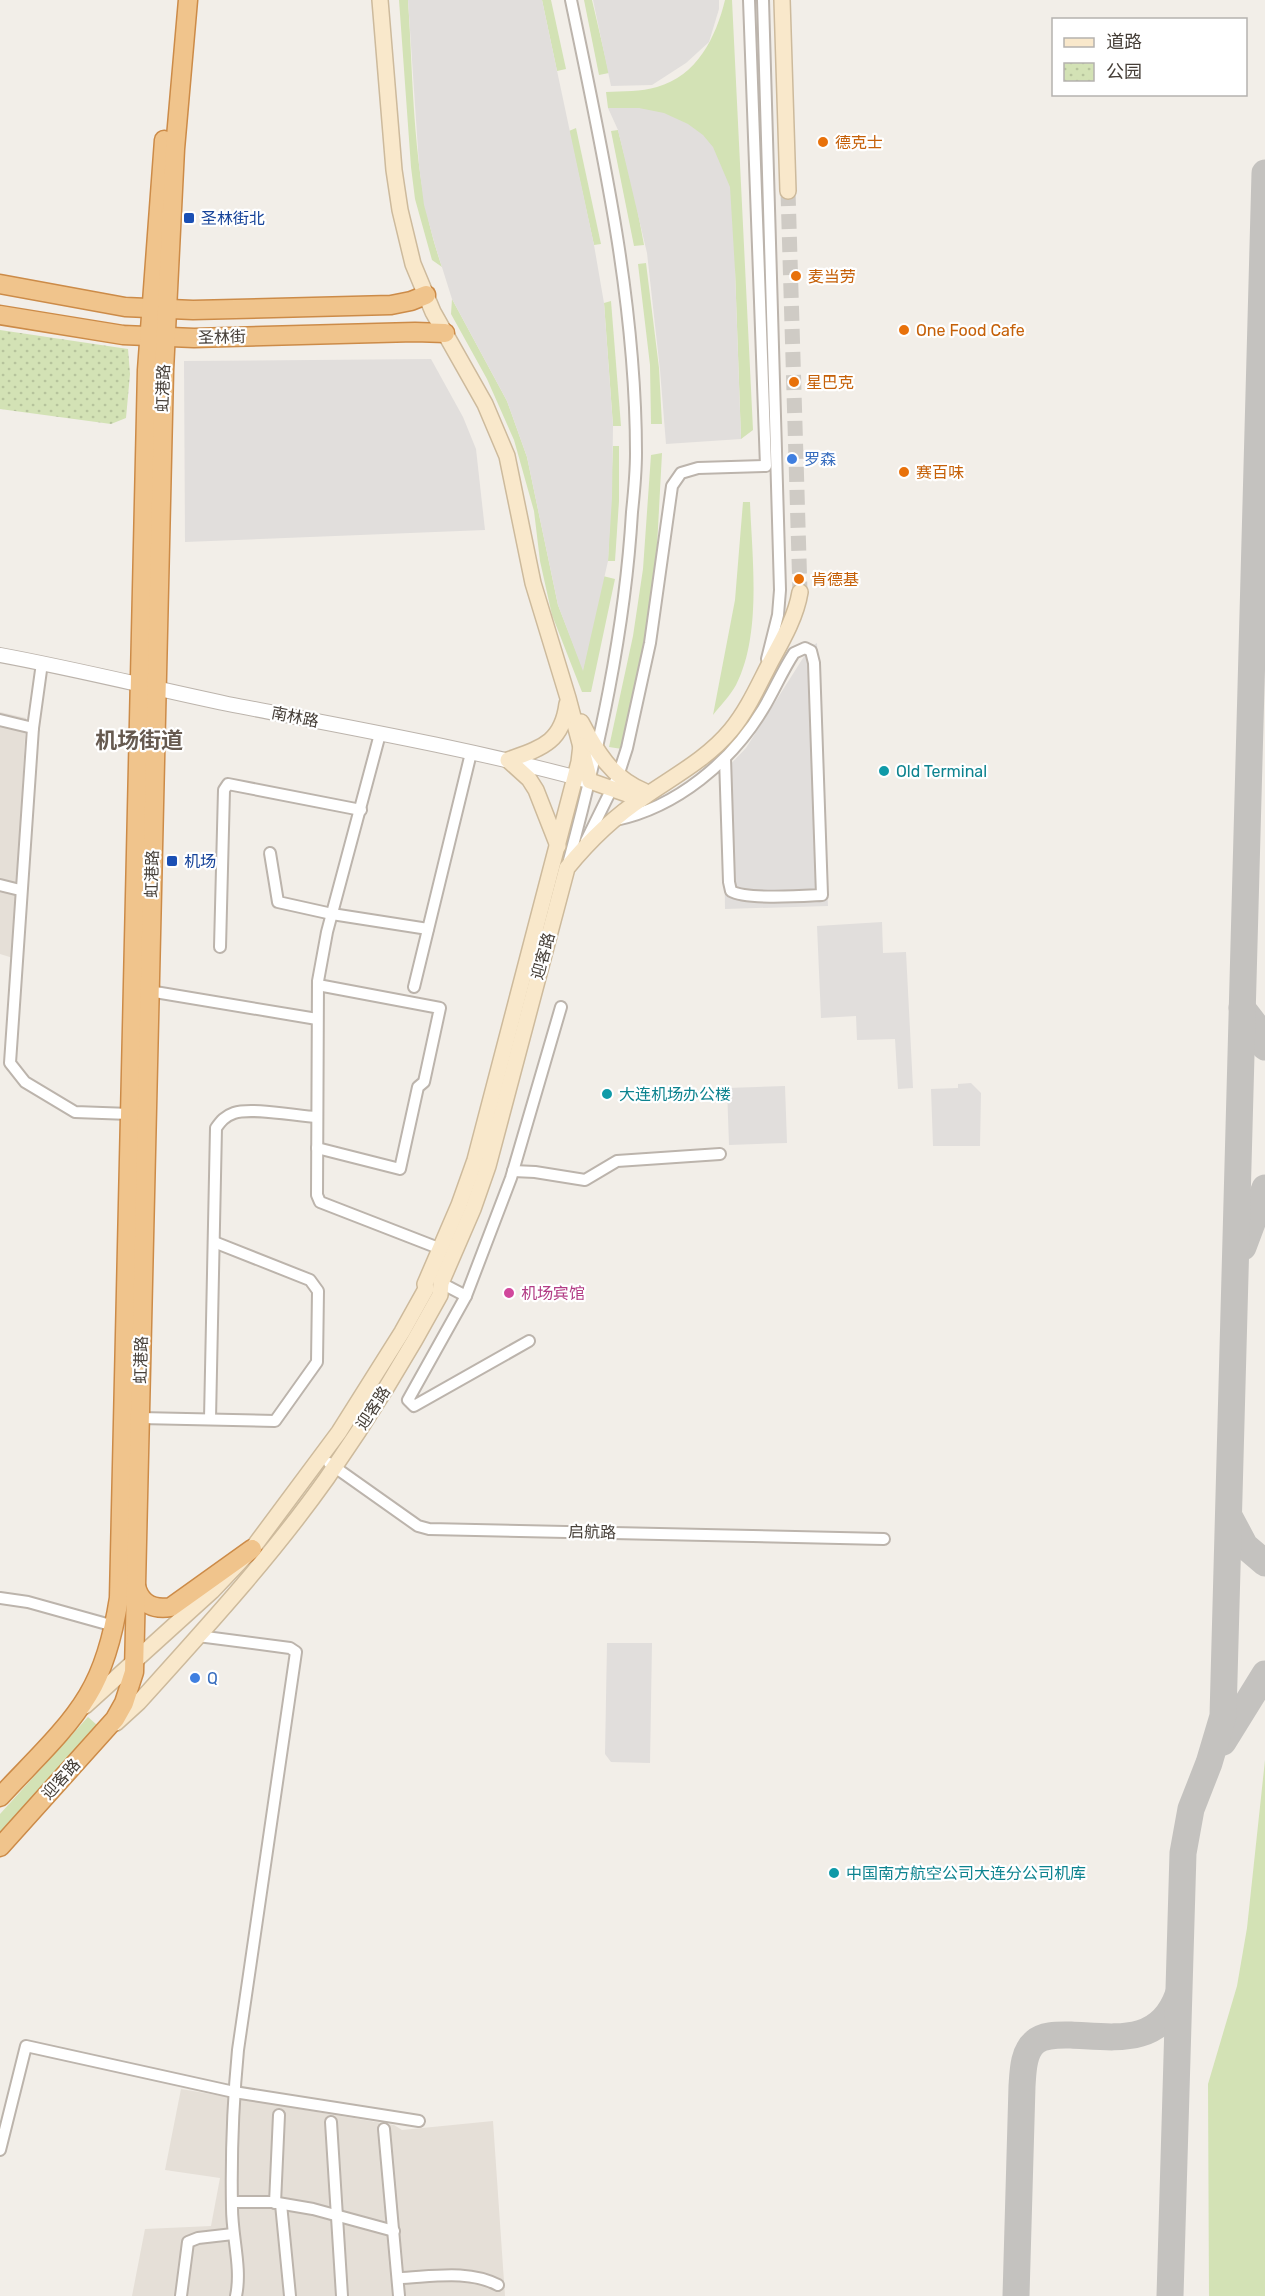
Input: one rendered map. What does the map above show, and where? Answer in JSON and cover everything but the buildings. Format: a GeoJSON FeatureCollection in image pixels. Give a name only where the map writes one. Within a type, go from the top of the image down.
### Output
{"type":"FeatureCollection","features":[{"type":"Feature","properties":{"kind":"highway","name":"虹港路"},"geometry":{"type":"LineString","coordinates":[[67,1723],[89,1693],[98,1674],[114,1626],[119,1598],[130,1114],[148,688],[157,336],[176,0]]}},
{"type":"Feature","properties":{"kind":"highway","name":"虹港路"},"geometry":{"type":"LineString","coordinates":[[159,309],[188,0]]}},
{"type":"Feature","properties":{"kind":"highway","name":"圣林街"},"geometry":{"type":"LineString","coordinates":[[0,284],[125,307],[193,310],[392,305],[426,295]]}},
{"type":"Feature","properties":{"kind":"highway","name":"圣林街"},"geometry":{"type":"LineString","coordinates":[[0,315],[123,335],[194,338],[445,333]]}},
{"type":"Feature","properties":{"kind":"highway","name":"虹港路"},"geometry":{"type":"LineString","coordinates":[[98,1738],[115,1719],[124,1703],[134,1672],[149,991],[148,688]]}},
{"type":"Feature","properties":{"kind":"highway"},"geometry":{"type":"LineString","coordinates":[[136,1586],[138,1594],[148,1604],[155,1608],[171,1607],[252,1549]]}},
{"type":"Feature","properties":{"kind":"highway","name":"迎客路"},"geometry":{"type":"LineString","coordinates":[[0,1797],[67,1723]]}},
{"type":"Feature","properties":{"kind":"highway","name":"迎客路"},"geometry":{"type":"LineString","coordinates":[[0,1847],[98,1738]]}},
{"type":"Feature","properties":{"kind":"main road"},"geometry":{"type":"LineString","coordinates":[[380,0],[394,170],[400,210],[413,264],[445,333],[485,404],[507,456],[533,583],[568,698],[588,747],[615,782]]}},
{"type":"Feature","properties":{"kind":"main road"},"geometry":{"type":"LineString","coordinates":[[782,0],[788,191]]}},
{"type":"Feature","properties":{"kind":"main road"},"geometry":{"type":"LineString","coordinates":[[567,868],[584,846],[645,796],[703,757],[731,730],[760,682],[789,626],[800,592]]}},
{"type":"Feature","properties":{"kind":"main road"},"geometry":{"type":"LineString","coordinates":[[558,846],[536,790],[529,779],[508,760],[552,741],[561,730],[568,698]]}},
{"type":"Feature","properties":{"kind":"main road"},"geometry":{"type":"LineString","coordinates":[[588,747],[583,779],[615,782],[645,796]]}},
{"type":"Feature","properties":{"kind":"main road","name":"迎客路"},"geometry":{"type":"LineString","coordinates":[[98,1738],[139,1702],[198,1636],[295,1520],[426,1289],[425,1284],[469,1179],[558,846],[583,779]]}},
{"type":"Feature","properties":{"kind":"main road","name":"迎客路"},"geometry":{"type":"LineString","coordinates":[[67,1723],[212,1591],[252,1549],[328,1463],[385,1391],[414,1342],[440,1295],[441,1283],[473,1209],[488,1166],[567,868]]}},
{"type":"Feature","properties":{"kind":"street"},"geometry":{"type":"LineString","coordinates":[[571,0],[623,267],[633,369],[636,453],[629,566],[623,609],[588,747]]}},
{"type":"Feature","properties":{"kind":"street"},"geometry":{"type":"LineString","coordinates":[[584,846],[615,782],[627,748],[650,643],[672,486],[681,473],[698,468],[766,466],[749,0]]}},
{"type":"Feature","properties":{"kind":"street"},"geometry":{"type":"LineString","coordinates":[[760,682],[778,615],[780,590],[763,0]]}},
{"type":"Feature","properties":{"kind":"street"},"geometry":{"type":"LineString","coordinates":[[615,820],[658,806],[714,769],[762,710],[794,653],[805,648],[811,651],[814,663],[822,895],[739,895],[731,891],[725,758]]}},
{"type":"Feature","properties":{"kind":"street","name":"南林路"},"geometry":{"type":"LineString","coordinates":[[0,655],[148,688],[508,760],[583,779]]}},
{"type":"Feature","properties":{"kind":"street"},"geometry":{"type":"LineString","coordinates":[[42,663],[33,728],[20,890],[18,966],[10,1063],[25,1082],[75,1112],[130,1114]]}},
{"type":"Feature","properties":{"kind":"street"},"geometry":{"type":"LineString","coordinates":[[0,720],[33,728]]}},
{"type":"Feature","properties":{"kind":"street"},"geometry":{"type":"LineString","coordinates":[[380,734],[332,914],[318,985],[316,1195],[320,1202],[441,1249]]}},
{"type":"Feature","properties":{"kind":"street"},"geometry":{"type":"LineString","coordinates":[[414,987],[471,753]]}},
{"type":"Feature","properties":{"kind":"street"},"geometry":{"type":"LineString","coordinates":[[567,868],[583,779]]}},
{"type":"Feature","properties":{"kind":"street"},"geometry":{"type":"LineString","coordinates":[[220,947],[224,790],[228,784],[361,810]]}},
{"type":"Feature","properties":{"kind":"street"},"geometry":{"type":"LineString","coordinates":[[270,853],[278,902],[332,914],[428,929]]}},
{"type":"Feature","properties":{"kind":"street"},"geometry":{"type":"LineString","coordinates":[[0,885],[20,890]]}},
{"type":"Feature","properties":{"kind":"street"},"geometry":{"type":"LineString","coordinates":[[317,1148],[400,1169],[418,1087],[424,1082],[440,1008],[318,985]]}},
{"type":"Feature","properties":{"kind":"street"},"geometry":{"type":"LineString","coordinates":[[149,991],[317,1019]]}},
{"type":"Feature","properties":{"kind":"street"},"geometry":{"type":"LineString","coordinates":[[529,1341],[414,1406],[408,1400],[466,1296],[513,1171],[561,1007]]}},
{"type":"Feature","properties":{"kind":"street"},"geometry":{"type":"LineString","coordinates":[[210,1419],[216,1128],[222,1119],[235,1112],[317,1117]]}},
{"type":"Feature","properties":{"kind":"street"},"geometry":{"type":"LineString","coordinates":[[513,1171],[585,1180],[617,1161],[720,1154]]}},
{"type":"Feature","properties":{"kind":"street"},"geometry":{"type":"LineString","coordinates":[[140,1418],[276,1421],[317,1362],[318,1291],[310,1280],[213,1242]]}},
{"type":"Feature","properties":{"kind":"street"},"geometry":{"type":"LineString","coordinates":[[441,1283],[466,1296]]}},
{"type":"Feature","properties":{"kind":"street","name":"启航路"},"geometry":{"type":"LineString","coordinates":[[328,1463],[418,1526],[429,1529],[884,1539]]}},
{"type":"Feature","properties":{"kind":"street"},"geometry":{"type":"LineString","coordinates":[[0,1598],[28,1602],[114,1626]]}},
{"type":"Feature","properties":{"kind":"street"},"geometry":{"type":"LineString","coordinates":[[198,1636],[290,1648],[296,1652],[238,2050],[234,2092],[233,2234],[240,2281],[236,2296]]}},
{"type":"Feature","properties":{"kind":"street"},"geometry":{"type":"LineString","coordinates":[[0,2150],[26,2046],[234,2092],[419,2121]]}},
{"type":"Feature","properties":{"kind":"street"},"geometry":{"type":"LineString","coordinates":[[279,2115],[278,2203],[290,2296]]}},
{"type":"Feature","properties":{"kind":"street"},"geometry":{"type":"LineString","coordinates":[[331,2122],[342,2296]]}},
{"type":"Feature","properties":{"kind":"street"},"geometry":{"type":"LineString","coordinates":[[384,2129],[399,2296]]}},
{"type":"Feature","properties":{"kind":"street"},"geometry":{"type":"LineString","coordinates":[[232,2202],[278,2203],[394,2231]]}},
{"type":"Feature","properties":{"kind":"street"},"geometry":{"type":"LineString","coordinates":[[181,2296],[188,2242],[198,2238],[233,2234]]}},
{"type":"Feature","properties":{"kind":"street"},"geometry":{"type":"LineString","coordinates":[[398,2278],[469,2276],[484,2278],[498,2285]]}},
{"type":"Feature","properties":{"kind":"shaded area"},"geometry":{"type":"Polygon","coordinates":[[[408,0],[542,0],[594,245],[604,303],[613,426],[608,561],[583,671],[558,605],[527,457],[507,401],[452,299],[424,205],[419,165],[408,0]]]}},
{"type":"Feature","properties":{"kind":"shaded area"},"geometry":{"type":"Polygon","coordinates":[[[593,0],[719,0],[719,9],[709,42],[686,63],[652,85],[611,86],[593,0]]]}},
{"type":"Feature","properties":{"kind":"shaded area"},"geometry":{"type":"Polygon","coordinates":[[[608,108],[639,108],[664,113],[688,124],[703,135],[713,147],[730,187],[741,439],[666,444],[647,253],[618,130],[608,108]]]}},
{"type":"Feature","properties":{"kind":"shaded area"},"geometry":{"type":"Polygon","coordinates":[[[431,359],[463,417],[476,449],[485,530],[185,542],[184,361],[431,359]]]}},
{"type":"Feature","properties":{"kind":"shaded area"},"geometry":{"type":"Polygon","coordinates":[[[817,643],[828,906],[725,909],[723,772],[746,748],[810,647],[817,643]]]}},
{"type":"Feature","properties":{"kind":"shaded area"},"geometry":{"type":"Polygon","coordinates":[[[0,712],[26,718],[13,958],[0,954],[0,712]]]}},
{"type":"Feature","properties":{"kind":"shaded area"},"geometry":{"type":"Polygon","coordinates":[[[882,922],[883,953],[906,952],[913,1088],[898,1089],[895,1039],[857,1040],[856,1016],[821,1018],[817,926],[882,922]]]}},
{"type":"Feature","properties":{"kind":"shaded area"},"geometry":{"type":"Polygon","coordinates":[[[971,1083],[981,1093],[980,1146],[933,1146],[931,1089],[958,1088],[958,1084],[971,1083]]]}},
{"type":"Feature","properties":{"kind":"shaded area"},"geometry":{"type":"Polygon","coordinates":[[[785,1086],[787,1143],[729,1145],[727,1088],[785,1086]]]}},
{"type":"Feature","properties":{"kind":"shaded area"},"geometry":{"type":"Polygon","coordinates":[[[607,1643],[652,1643],[650,1763],[611,1762],[605,1754],[607,1643]]]}},
{"type":"Feature","properties":{"kind":"shaded area"},"geometry":{"type":"Polygon","coordinates":[[[181,2089],[394,2125],[402,2130],[493,2121],[505,2296],[132,2296],[145,2229],[211,2226],[220,2178],[165,2170],[181,2089]]]}},
{"type":"Feature","properties":{"kind":"green space"},"geometry":{"type":"Polygon","coordinates":[[[399,0],[408,0],[413,102],[420,169],[432,235],[442,267],[432,260],[415,199],[399,0]]]}},
{"type":"Feature","properties":{"kind":"green space"},"geometry":{"type":"Polygon","coordinates":[[[542,0],[551,0],[566,69],[557,71],[542,0]]]}},
{"type":"Feature","properties":{"kind":"green space"},"geometry":{"type":"Polygon","coordinates":[[[584,0],[592,0],[609,73],[599,75],[584,0]]]}},
{"type":"Feature","properties":{"kind":"green space"},"geometry":{"type":"Polygon","coordinates":[[[725,0],[732,0],[753,430],[741,439],[735,270],[639,108],[608,108],[606,92],[651,89],[671,82],[683,74],[703,53],[710,41],[725,0]]]}},
{"type":"Feature","properties":{"kind":"green space"},"geometry":{"type":"Polygon","coordinates":[[[576,128],[601,244],[594,245],[569,131],[576,128]]]}},
{"type":"Feature","properties":{"kind":"green space"},"geometry":{"type":"Polygon","coordinates":[[[618,130],[635,197],[644,245],[634,246],[611,131],[618,130]]]}},
{"type":"Feature","properties":{"kind":"green space"},"geometry":{"type":"Polygon","coordinates":[[[646,263],[659,368],[662,424],[651,424],[650,365],[638,264],[646,263]]]}},
{"type":"Feature","properties":{"kind":"green space"},"geometry":{"type":"Polygon","coordinates":[[[452,299],[507,401],[527,457],[558,605],[583,669],[603,576],[615,579],[591,692],[582,692],[552,615],[540,561],[534,511],[514,440],[487,379],[451,314],[452,299]]]}},
{"type":"Feature","properties":{"kind":"green space"},"geometry":{"type":"Polygon","coordinates":[[[611,301],[621,426],[613,426],[604,303],[611,301]]]}},
{"type":"Feature","properties":{"kind":"green space"},"geometry":{"type":"Polygon","coordinates":[[[0,330],[128,349],[130,374],[126,418],[111,424],[0,409],[0,330]]]}},
{"type":"Feature","properties":{"kind":"green space"},"geometry":{"type":"Polygon","coordinates":[[[613,446],[619,446],[619,501],[615,561],[608,561],[613,446]]]}},
{"type":"Feature","properties":{"kind":"green space"},"geometry":{"type":"Polygon","coordinates":[[[662,453],[657,547],[643,652],[622,749],[609,747],[633,636],[643,569],[651,455],[662,453]]]}},
{"type":"Feature","properties":{"kind":"green space"},"geometry":{"type":"Polygon","coordinates":[[[743,502],[750,502],[752,547],[754,595],[749,643],[736,685],[713,715],[735,600],[743,502]]]}},
{"type":"Feature","properties":{"kind":"green space"},"geometry":{"type":"Polygon","coordinates":[[[88,1717],[97,1725],[0,1832],[0,1814],[88,1717]]]}},
{"type":"Feature","properties":{"kind":"green space"},"geometry":{"type":"Polygon","coordinates":[[[1265,1760],[1265,2296],[1209,2296],[1208,2084],[1237,1986],[1247,1928],[1265,1760]]]}},
{"type":"Feature","properties":{"kind":"taxiway"},"geometry":{"type":"LineString","coordinates":[[1170,2296],[1183,1853],[1191,1809],[1209,1763],[1223,1716],[1265,173]]}},
{"type":"Feature","properties":{"kind":"taxiway"},"geometry":{"type":"LineString","coordinates":[[1242,1008],[1255,1025],[1265,1047]]}},
{"type":"Feature","properties":{"kind":"taxiway"},"geometry":{"type":"LineString","coordinates":[[1243,1247],[1265,1188]]}},
{"type":"Feature","properties":{"kind":"taxiway"},"geometry":{"type":"LineString","coordinates":[[1229,1516],[1245,1546],[1265,1563]]}},
{"type":"Feature","properties":{"kind":"taxiway"},"geometry":{"type":"LineString","coordinates":[[1223,1742],[1265,1674]]}},
{"type":"Feature","properties":{"kind":"taxiway"},"geometry":{"type":"LineString","coordinates":[[1016,2296],[1022,2086],[1024,2063],[1028,2051],[1035,2042],[1047,2036],[1119,2037],[1148,2031],[1160,2023],[1170,2011],[1178,1995]]}},
{"type":"Feature","properties":{"kind":"tunnel"},"geometry":{"type":"LineString","coordinates":[[788,191],[800,592]]}},
{"type":"Feature","properties":{"kind":"place","name":"德克士"},"geometry":{"type":"Point","coordinates":[823,142]}},
{"type":"Feature","properties":{"kind":"place","name":"圣林街北"},"geometry":{"type":"Point","coordinates":[189,218]}},
{"type":"Feature","properties":{"kind":"place","name":"麦当劳"},"geometry":{"type":"Point","coordinates":[796,276]}},
{"type":"Feature","properties":{"kind":"place","name":"One Food Cafe"},"geometry":{"type":"Point","coordinates":[904,330]}},
{"type":"Feature","properties":{"kind":"place","name":"星巴克"},"geometry":{"type":"Point","coordinates":[794,382]}},
{"type":"Feature","properties":{"kind":"place","name":"罗森"},"geometry":{"type":"Point","coordinates":[792,459]}},
{"type":"Feature","properties":{"kind":"place","name":"赛百味"},"geometry":{"type":"Point","coordinates":[904,472]}},
{"type":"Feature","properties":{"kind":"place","name":"肯德基"},"geometry":{"type":"Point","coordinates":[799,579]}},
{"type":"Feature","properties":{"kind":"place","name":"Old Terminal"},"geometry":{"type":"Point","coordinates":[884,771]}},
{"type":"Feature","properties":{"kind":"place","name":"机场"},"geometry":{"type":"Point","coordinates":[172,861]}},
{"type":"Feature","properties":{"kind":"place","name":"大连机场办公楼"},"geometry":{"type":"Point","coordinates":[607,1094]}},
{"type":"Feature","properties":{"kind":"place","name":"机场宾馆"},"geometry":{"type":"Point","coordinates":[509,1293]}},
{"type":"Feature","properties":{"kind":"place","name":"Q"},"geometry":{"type":"Point","coordinates":[195,1678]}},
{"type":"Feature","properties":{"kind":"place","name":"中国南方航空公司大连分公司机库"},"geometry":{"type":"Point","coordinates":[834,1873]}},
{"type":"Feature","properties":{"kind":"district","name":"机场街道"},"geometry":{"type":"Point","coordinates":[139,740]}}]}
